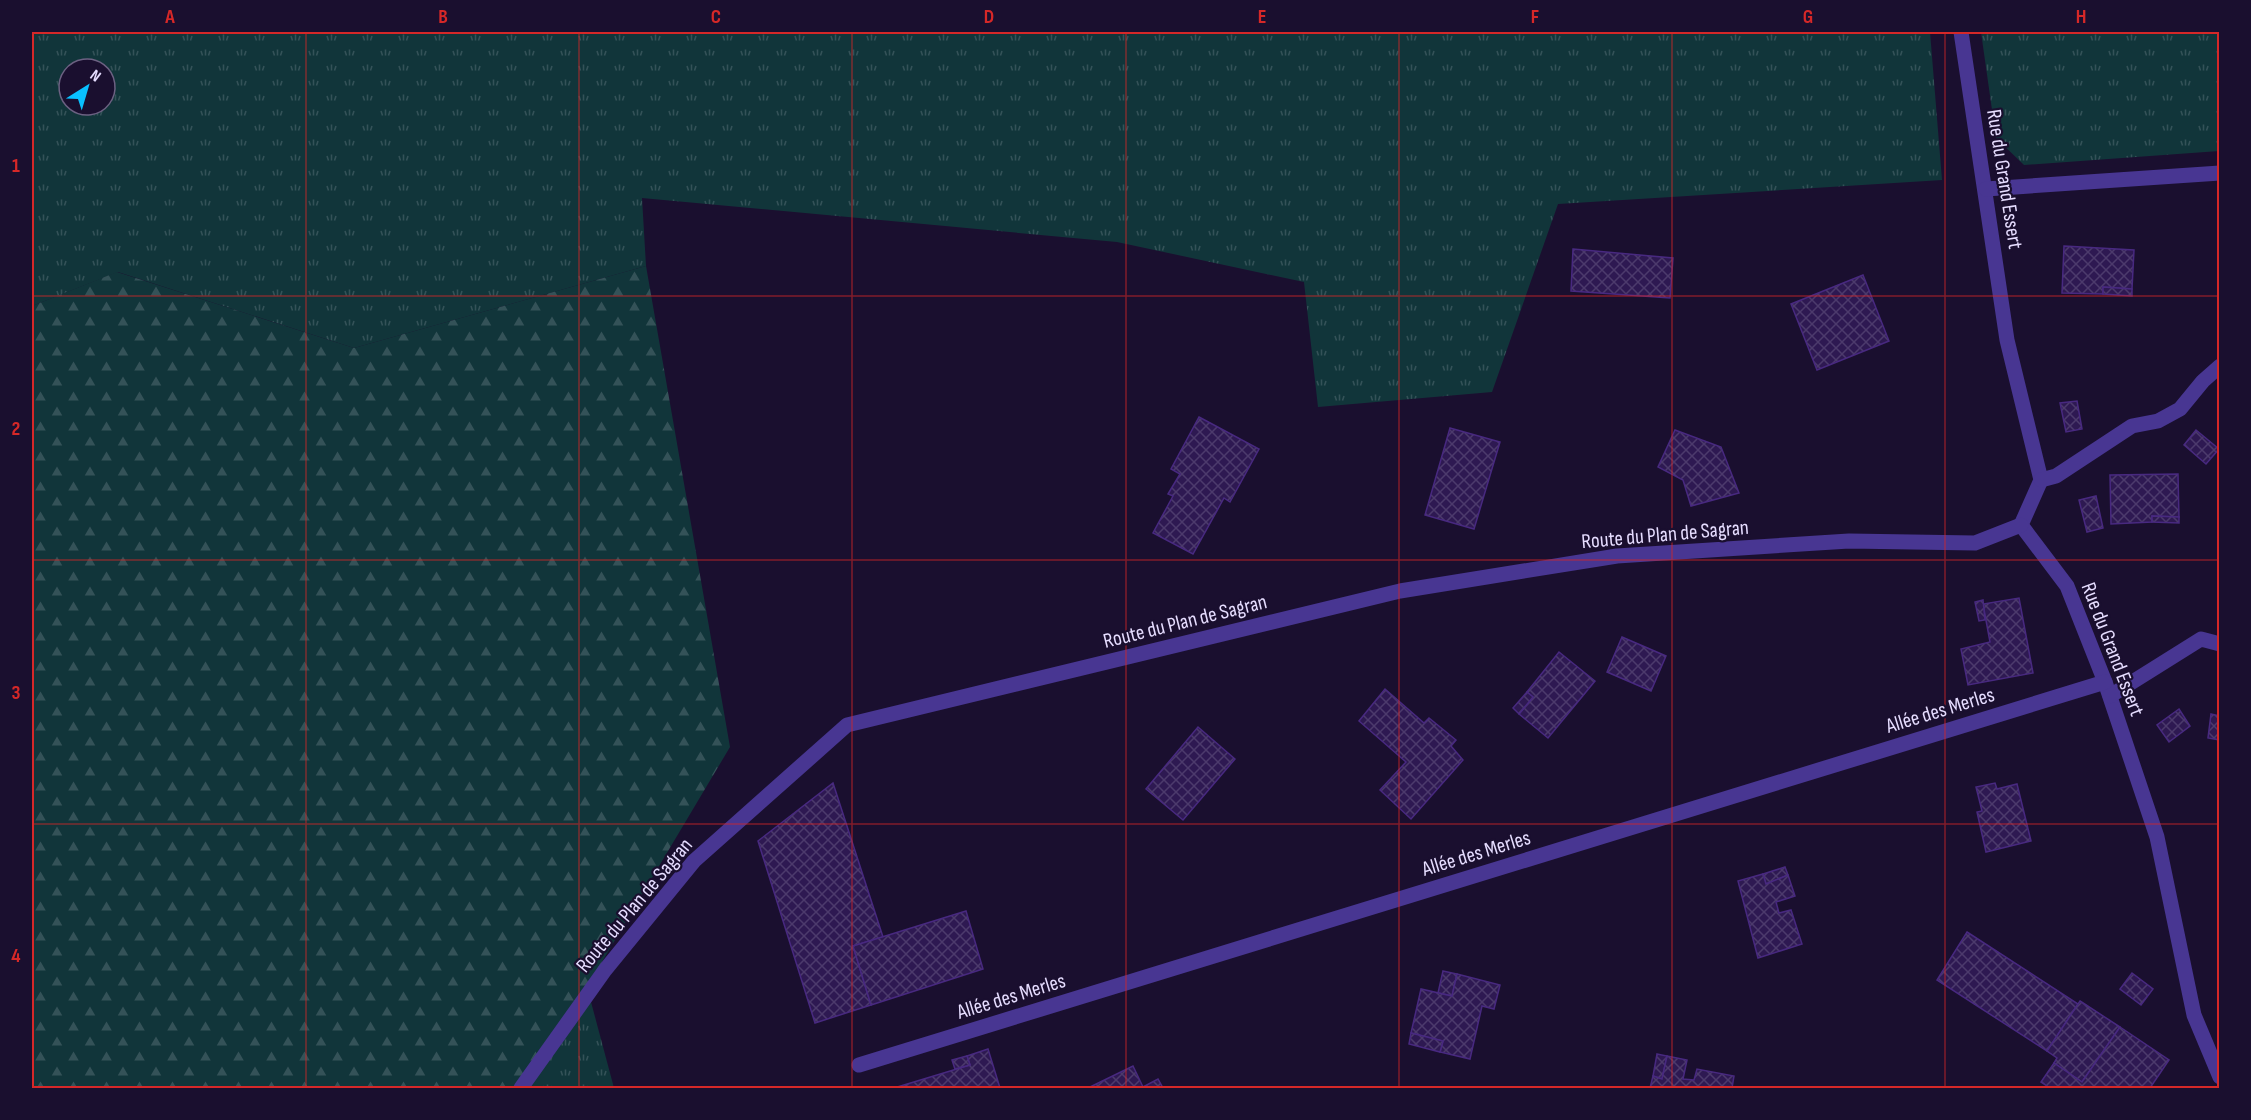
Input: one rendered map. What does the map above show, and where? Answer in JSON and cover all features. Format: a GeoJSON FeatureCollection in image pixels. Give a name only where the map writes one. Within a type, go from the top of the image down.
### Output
{"type":"FeatureCollection","features":[{"type":"Feature","properties":{"kind":"street","name":"Rue du Grand Essert"},"geometry":{"type":"LineString","coordinates":[[1961,32],[2007,340],[2041,480]]}},
{"type":"Feature","properties":{"kind":"street"},"geometry":{"type":"LineString","coordinates":[[1986,189],[2220,173]]}},
{"type":"Feature","properties":{"kind":"street"},"geometry":{"type":"LineString","coordinates":[[2021,525],[2041,480],[2056,476],[2132,426],[2158,421],[2181,409],[2203,381],[2220,366]]}},
{"type":"Feature","properties":{"kind":"street","name":"Rue du Grand Essert"},"geometry":{"type":"LineString","coordinates":[[2021,525],[2067,586],[2108,689],[2157,837],[2194,1015],[2220,1077]]}},
{"type":"Feature","properties":{"kind":"street","name":"Route du Plan de Sagran"},"geometry":{"type":"LineString","coordinates":[[521,1089],[605,970],[694,861],[848,725],[1400,591],[1617,556],[1849,541],[1974,543],[2021,525]]}},
{"type":"Feature","properties":{"kind":"street","name":"Allée des Merles"},"geometry":{"type":"LineString","coordinates":[[859,1065],[2108,689],[2201,639],[2220,644]]}},
{"type":"Feature","properties":{"kind":"green space"},"geometry":{"type":"Polygon","coordinates":[[[32,32],[1930,32],[1942,180],[1558,204],[1492,392],[1318,407],[1304,282],[1117,242],[642,198],[646,266],[354,348],[118,272],[32,306],[32,32]]]}},
{"type":"Feature","properties":{"kind":"green space"},"geometry":{"type":"Polygon","coordinates":[[[1981,32],[2219,32],[2219,151],[2024,165],[1996,138],[1981,32]]]}},
{"type":"Feature","properties":{"kind":"green space"},"geometry":{"type":"Polygon","coordinates":[[[646,266],[730,747],[587,987],[520,1088],[32,1088],[32,306],[117,272],[354,348],[646,266]]]}},
{"type":"Feature","properties":{"kind":"green space"},"geometry":{"type":"Polygon","coordinates":[[[587,987],[614,1088],[520,1088],[587,987]]]}},
{"type":"Feature","properties":{"kind":"building"},"geometry":{"type":"Polygon","coordinates":[[[2064,246],[2134,250],[2132,289],[2103,287],[2103,294],[2062,293],[2064,246]]]}},
{"type":"Feature","properties":{"kind":"building"},"geometry":{"type":"Polygon","coordinates":[[[1573,249],[1673,258],[1670,298],[1571,291],[1573,249]]]}},
{"type":"Feature","properties":{"kind":"building"},"geometry":{"type":"Polygon","coordinates":[[[1863,275],[1889,341],[1817,370],[1791,304],[1863,275]]]}},
{"type":"Feature","properties":{"kind":"building"},"geometry":{"type":"Polygon","coordinates":[[[2103,287],[2132,289],[2132,296],[2103,294],[2103,287]]]}},
{"type":"Feature","properties":{"kind":"building"},"geometry":{"type":"Polygon","coordinates":[[[2077,401],[2082,429],[2066,432],[2060,403],[2077,401]]]}},
{"type":"Feature","properties":{"kind":"building"},"geometry":{"type":"Polygon","coordinates":[[[1199,417],[1259,449],[1230,502],[1224,498],[1193,554],[1153,533],[1173,496],[1168,494],[1180,474],[1171,469],[1199,417]]]}},
{"type":"Feature","properties":{"kind":"building"},"geometry":{"type":"Polygon","coordinates":[[[1450,428],[1500,442],[1474,529],[1425,515],[1450,428]]]}},
{"type":"Feature","properties":{"kind":"building"},"geometry":{"type":"Polygon","coordinates":[[[1675,430],[1721,447],[1739,493],[1691,506],[1683,480],[1658,467],[1675,430]]]}},
{"type":"Feature","properties":{"kind":"building"},"geometry":{"type":"Polygon","coordinates":[[[2196,430],[2219,449],[2206,464],[2184,445],[2196,430]]]}},
{"type":"Feature","properties":{"kind":"building"},"geometry":{"type":"Polygon","coordinates":[[[2178,474],[2179,517],[2152,516],[2152,522],[2111,524],[2110,475],[2178,474]]]}},
{"type":"Feature","properties":{"kind":"building"},"geometry":{"type":"Polygon","coordinates":[[[2096,496],[2103,528],[2087,532],[2079,500],[2096,496]]]}},
{"type":"Feature","properties":{"kind":"building"},"geometry":{"type":"Polygon","coordinates":[[[2152,516],[2179,517],[2179,523],[2152,522],[2152,516]]]}},
{"type":"Feature","properties":{"kind":"building"},"geometry":{"type":"Polygon","coordinates":[[[2019,598],[2033,673],[1968,685],[1961,649],[1990,642],[1983,604],[2019,598]]]}},
{"type":"Feature","properties":{"kind":"building"},"geometry":{"type":"Polygon","coordinates":[[[1983,600],[1985,620],[1979,621],[1975,602],[1983,600]]]}},
{"type":"Feature","properties":{"kind":"building"},"geometry":{"type":"Polygon","coordinates":[[[1622,637],[1666,656],[1651,691],[1607,672],[1622,637]]]}},
{"type":"Feature","properties":{"kind":"building"},"geometry":{"type":"Polygon","coordinates":[[[1559,652],[1595,681],[1548,738],[1519,714],[1533,697],[1527,692],[1559,652]]]}},
{"type":"Feature","properties":{"kind":"building"},"geometry":{"type":"Polygon","coordinates":[[[1385,689],[1424,723],[1429,718],[1456,740],[1451,746],[1463,760],[1411,819],[1380,790],[1406,762],[1359,721],[1385,689]]]}},
{"type":"Feature","properties":{"kind":"building"},"geometry":{"type":"Polygon","coordinates":[[[1527,692],[1533,697],[1519,714],[1513,708],[1527,692]]]}},
{"type":"Feature","properties":{"kind":"building"},"geometry":{"type":"Polygon","coordinates":[[[2179,709],[2190,726],[2169,742],[2157,725],[2179,709]]]}},
{"type":"Feature","properties":{"kind":"building"},"geometry":{"type":"Polygon","coordinates":[[[2211,714],[2220,716],[2220,740],[2208,738],[2211,714]]]}},
{"type":"Feature","properties":{"kind":"building"},"geometry":{"type":"Polygon","coordinates":[[[1198,727],[1235,759],[1183,820],[1146,789],[1198,727]]]}},
{"type":"Feature","properties":{"kind":"building"},"geometry":{"type":"Polygon","coordinates":[[[833,783],[883,937],[853,946],[871,1005],[815,1023],[758,841],[833,783]]]}},
{"type":"Feature","properties":{"kind":"building"},"geometry":{"type":"Polygon","coordinates":[[[1995,783],[1997,789],[2017,784],[2031,841],[1986,852],[1977,812],[1982,811],[1976,787],[1995,783]]]}},
{"type":"Feature","properties":{"kind":"building"},"geometry":{"type":"Polygon","coordinates":[[[1785,867],[1788,875],[1766,884],[1763,874],[1785,867]]]}},
{"type":"Feature","properties":{"kind":"building"},"geometry":{"type":"Polygon","coordinates":[[[1763,874],[1766,884],[1788,875],[1795,896],[1776,902],[1779,913],[1791,910],[1802,944],[1758,958],[1738,881],[1763,874]]]}},
{"type":"Feature","properties":{"kind":"building"},"geometry":{"type":"Polygon","coordinates":[[[966,911],[983,969],[871,1005],[853,946],[966,911]]]}},
{"type":"Feature","properties":{"kind":"building"},"geometry":{"type":"Polygon","coordinates":[[[1967,932],[2078,1004],[2047,1051],[1937,980],[1967,932]]]}},
{"type":"Feature","properties":{"kind":"building"},"geometry":{"type":"Polygon","coordinates":[[[1443,971],[1457,974],[1452,996],[1438,993],[1443,971]]]}},
{"type":"Feature","properties":{"kind":"building"},"geometry":{"type":"Polygon","coordinates":[[[2132,973],[2153,989],[2141,1005],[2120,989],[2132,973]]]}},
{"type":"Feature","properties":{"kind":"building"},"geometry":{"type":"Polygon","coordinates":[[[1457,974],[1500,985],[1494,1009],[1482,1006],[1470,1059],[1440,1052],[1443,1041],[1411,1033],[1421,989],[1452,996],[1457,974]]]}},
{"type":"Feature","properties":{"kind":"building"},"geometry":{"type":"Polygon","coordinates":[[[2080,1001],[2120,1027],[2082,1082],[2054,1063],[2057,1058],[2047,1051],[2080,1001]]]}},
{"type":"Feature","properties":{"kind":"building"},"geometry":{"type":"Polygon","coordinates":[[[2120,1027],[2169,1060],[2150,1088],[2050,1088],[2041,1082],[2054,1063],[2082,1082],[2120,1027]]]}},
{"type":"Feature","properties":{"kind":"building"},"geometry":{"type":"Polygon","coordinates":[[[1411,1033],[1443,1041],[1440,1052],[1409,1044],[1411,1033]]]}},
{"type":"Feature","properties":{"kind":"building"},"geometry":{"type":"Polygon","coordinates":[[[988,1049],[1000,1088],[894,1088],[970,1065],[967,1056],[988,1049]]]}},
{"type":"Feature","properties":{"kind":"building"},"geometry":{"type":"Polygon","coordinates":[[[1657,1054],[1667,1056],[1662,1079],[1653,1076],[1657,1054]]]}},
{"type":"Feature","properties":{"kind":"building"},"geometry":{"type":"Polygon","coordinates":[[[967,1056],[970,1065],[955,1069],[952,1060],[967,1056]]]}},
{"type":"Feature","properties":{"kind":"building"},"geometry":{"type":"Polygon","coordinates":[[[1667,1056],[1687,1060],[1683,1079],[1694,1080],[1697,1069],[1734,1076],[1732,1088],[1650,1088],[1653,1076],[1662,1079],[1667,1056]]]}},
{"type":"Feature","properties":{"kind":"building"},"geometry":{"type":"Polygon","coordinates":[[[1133,1066],[1143,1087],[1158,1079],[1163,1088],[1088,1088],[1133,1066]]]}}]}
